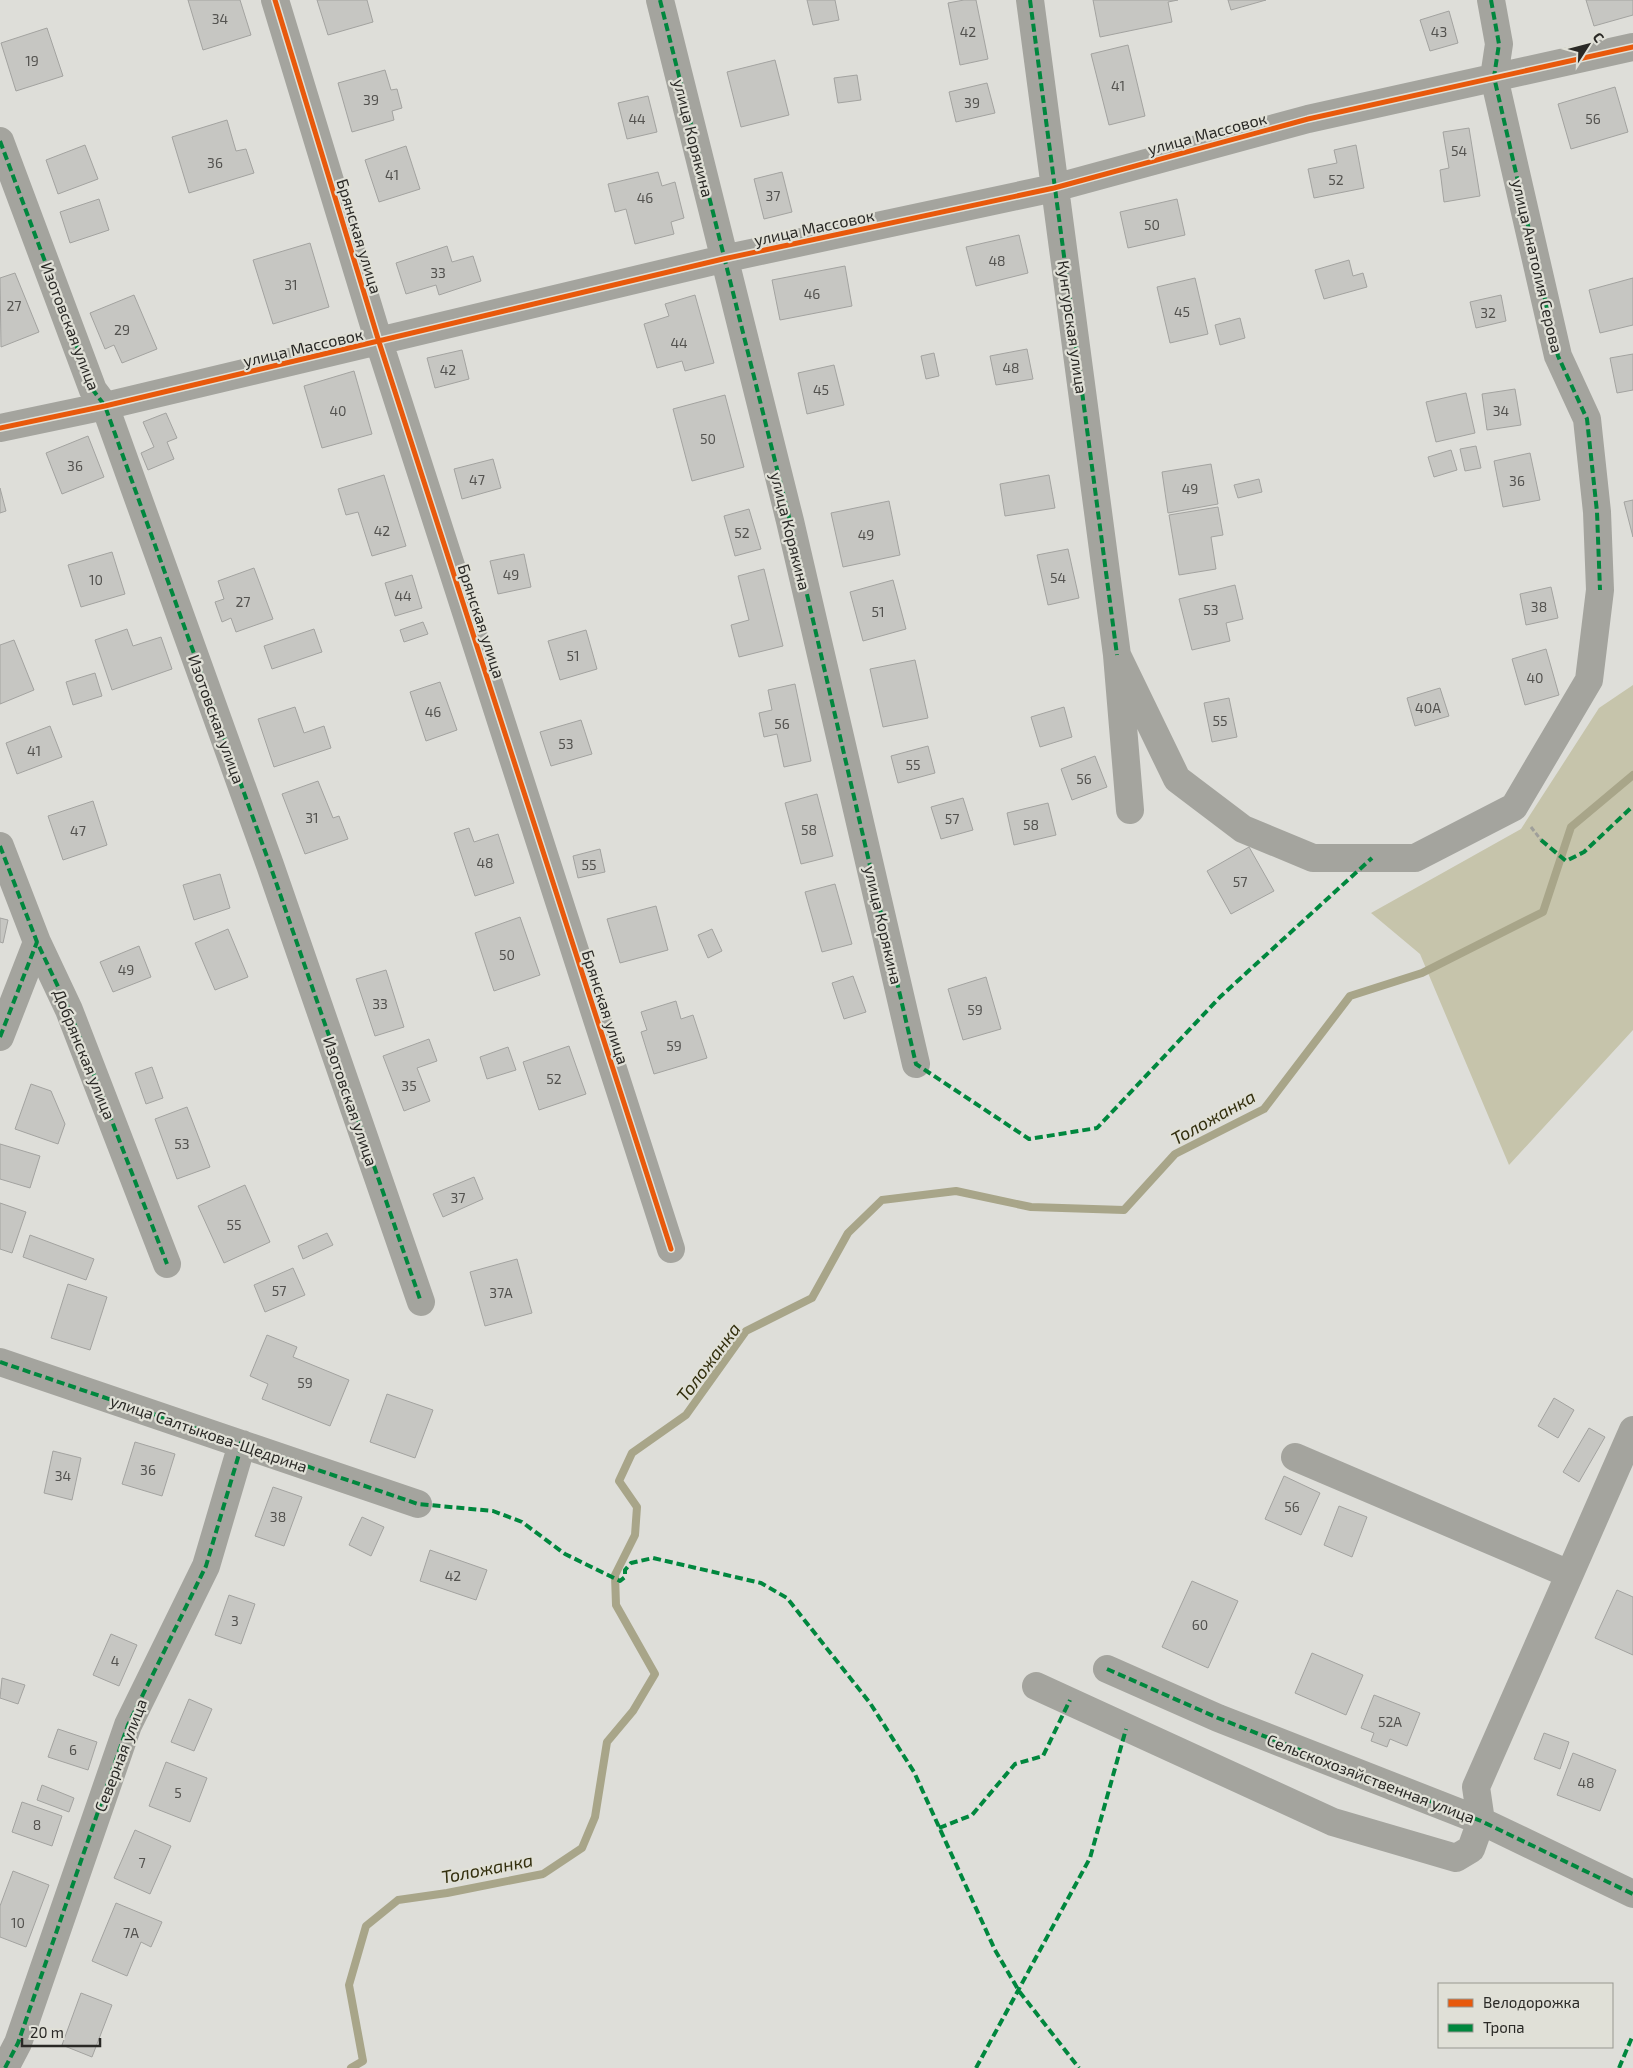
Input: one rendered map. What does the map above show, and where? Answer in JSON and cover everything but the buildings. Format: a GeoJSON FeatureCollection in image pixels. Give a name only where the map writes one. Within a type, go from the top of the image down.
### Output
{"type":"FeatureCollection","features":[{"type":"Feature","properties":{"kind":"street","name":"Брянская улица"},"geometry":{"type":"LineString","coordinates":[[275,0],[379,342],[671,1249]]}},
{"type":"Feature","properties":{"kind":"street","name":"улица Корякина"},"geometry":{"type":"LineString","coordinates":[[660,0],[792,531],[916,1064]]}},
{"type":"Feature","properties":{"kind":"street","name":"Кунгурская улица"},"geometry":{"type":"LineString","coordinates":[[1030,0],[1117,655],[1130,810]]}},
{"type":"Feature","properties":{"kind":"street","name":"улица Анатолия Серова"},"geometry":{"type":"LineString","coordinates":[[1117,655],[1177,779],[1243,829],[1313,858],[1415,858],[1514,807],[1589,680],[1600,590],[1597,512],[1587,419],[1558,356],[1494,77],[1500,44],[1491,0]]}},
{"type":"Feature","properties":{"kind":"street","name":"улица Массовок"},"geometry":{"type":"LineString","coordinates":[[0,428],[106,406],[724,259],[1054,188],[1308,119],[1633,47]]}},
{"type":"Feature","properties":{"kind":"street","name":"Изотовская улица"},"geometry":{"type":"LineString","coordinates":[[0,141],[93,390],[106,406],[270,865],[420,1302]]}},
{"type":"Feature","properties":{"kind":"street","name":"Добрянская улица"},"geometry":{"type":"LineString","coordinates":[[0,846],[37,942],[69,1010],[167,1264]]}},
{"type":"Feature","properties":{"kind":"street"},"geometry":{"type":"LineString","coordinates":[[0,1037],[37,942]]}},
{"type":"Feature","properties":{"kind":"street","name":"улица Салтыкова-Щедрина"},"geometry":{"type":"LineString","coordinates":[[0,1362],[418,1504]]}},
{"type":"Feature","properties":{"kind":"street"},"geometry":{"type":"LineString","coordinates":[[1036,1686],[1333,1822],[1456,1858],[1471,1848],[1481,1821],[1476,1786],[1633,1430]]}},
{"type":"Feature","properties":{"kind":"street","name":"Северная улица"},"geometry":{"type":"LineString","coordinates":[[5,2068],[18,2043],[128,1725],[206,1566],[242,1444]]}},
{"type":"Feature","properties":{"kind":"street"},"geometry":{"type":"LineString","coordinates":[[1295,1457],[1570,1574]]}},
{"type":"Feature","properties":{"kind":"street","name":"Сельскохозяйственная улица"},"geometry":{"type":"LineString","coordinates":[[1107,1669],[1218,1718],[1481,1821],[1633,1894]]}},
{"type":"Feature","properties":{"kind":"shaded area"},"geometry":{"type":"Polygon","coordinates":[[[1633,685],[1633,1030],[1509,1165],[1420,954],[1371,913],[1521,829],[1599,708],[1633,685]]]}},
{"type":"Feature","properties":{"kind":"waterway","name":"Толожанка"},"geometry":{"type":"LineString","coordinates":[[351,2068],[363,2061],[349,1985],[366,1926],[398,1900],[447,1893],[543,1874],[582,1848],[595,1817],[607,1742],[633,1711],[655,1674],[616,1605],[615,1575],[635,1535],[637,1507],[619,1481],[632,1453],[686,1415],[746,1331],[812,1298],[848,1233],[882,1200],[956,1191],[1031,1207],[1124,1210],[1175,1154],[1264,1109],[1350,996],[1422,973],[1543,912],[1571,827],[1633,775]]}},
{"type":"Feature","properties":{"kind":"marked path"},"geometry":{"type":"LineString","coordinates":[[660,0],[790,521],[916,1064],[1029,1139],[1097,1128],[1220,997],[1372,858]]}},
{"type":"Feature","properties":{"kind":"marked path"},"geometry":{"type":"LineString","coordinates":[[1030,0],[1117,655]]}},
{"type":"Feature","properties":{"kind":"marked path"},"geometry":{"type":"LineString","coordinates":[[1491,0],[1499,44],[1494,77],[1558,356],[1587,419],[1597,512],[1600,590]]}},
{"type":"Feature","properties":{"kind":"marked path"},"geometry":{"type":"LineString","coordinates":[[0,141],[93,390],[105,406],[270,865],[421,1302]]}},
{"type":"Feature","properties":{"kind":"marked path"},"geometry":{"type":"LineString","coordinates":[[1541,840],[1566,861],[1584,852],[1633,806]]}},
{"type":"Feature","properties":{"kind":"marked path"},"geometry":{"type":"LineString","coordinates":[[0,846],[37,942],[69,1010],[167,1264]]}},
{"type":"Feature","properties":{"kind":"marked path"},"geometry":{"type":"LineString","coordinates":[[0,1037],[37,942]]}},
{"type":"Feature","properties":{"kind":"marked path"},"geometry":{"type":"LineString","coordinates":[[0,1362],[418,1504],[493,1511],[522,1522],[565,1554],[620,1581],[625,1577],[625,1570],[631,1563],[653,1558],[761,1583],[787,1598],[870,1703],[914,1772],[995,1950],[1019,1991],[1079,2068]]}},
{"type":"Feature","properties":{"kind":"marked path"},"geometry":{"type":"LineString","coordinates":[[5,2068],[18,2043],[128,1725],[206,1566],[242,1444]]}},
{"type":"Feature","properties":{"kind":"marked path"},"geometry":{"type":"LineString","coordinates":[[1107,1669],[1218,1718],[1481,1821],[1633,1894]]}},
{"type":"Feature","properties":{"kind":"marked path"},"geometry":{"type":"LineString","coordinates":[[939,1828],[972,1815],[1015,1764],[1043,1756],[1070,1700]]}},
{"type":"Feature","properties":{"kind":"marked path"},"geometry":{"type":"LineString","coordinates":[[976,2068],[1090,1858],[1126,1729]]}},
{"type":"Feature","properties":{"kind":"marked path"},"geometry":{"type":"LineString","coordinates":[[1619,2068],[1633,2035]]}},
{"type":"Feature","properties":{"kind":"cycle path"},"geometry":{"type":"LineString","coordinates":[[275,0],[379,342],[671,1249]]}},
{"type":"Feature","properties":{"kind":"cycle path"},"geometry":{"type":"LineString","coordinates":[[0,428],[105,406],[723,259],[1054,188],[1308,119],[1633,47]]}}]}
